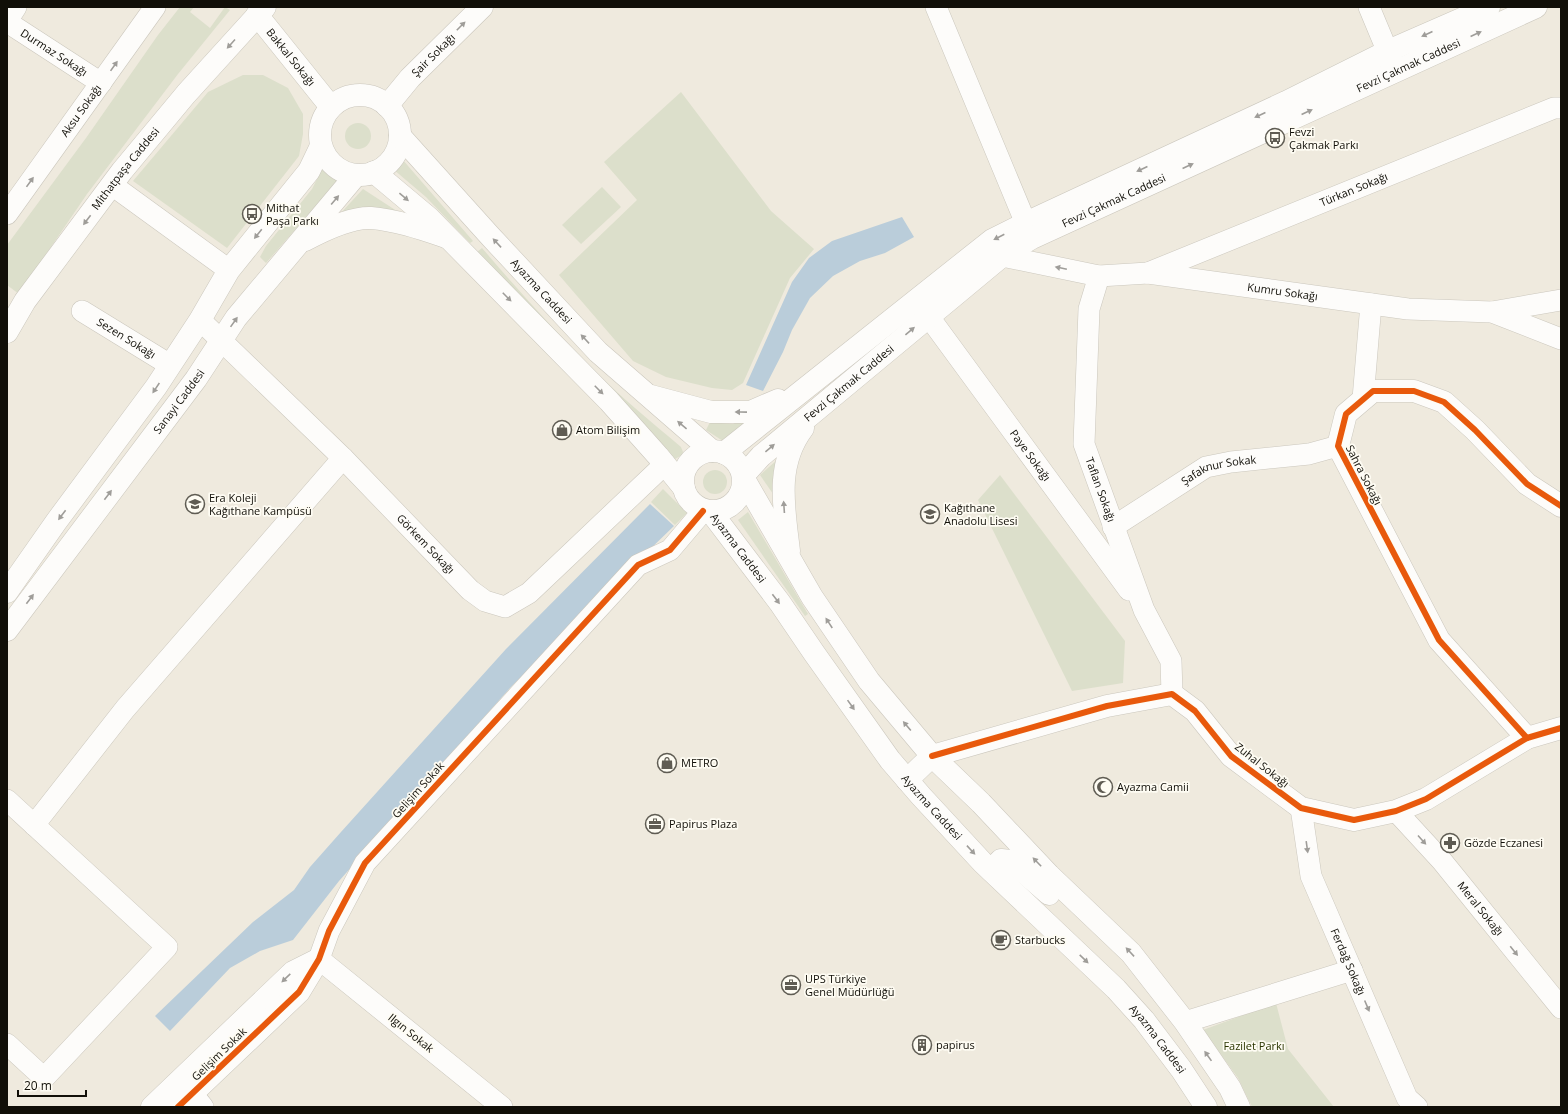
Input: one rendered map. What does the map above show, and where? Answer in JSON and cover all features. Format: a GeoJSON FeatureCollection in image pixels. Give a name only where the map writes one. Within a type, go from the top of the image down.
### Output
{"type":"FeatureCollection","features":[{"type":"Feature","properties":{"kind":"main road","name":"Şair Sokağı"},"geometry":{"type":"LineString","coordinates":[[387,106],[410,78],[482,7]]}},
{"type":"Feature","properties":{"kind":"main road","name":"Fevzi Çakmak Caddesi"},"geometry":{"type":"LineString","coordinates":[[718,452],[803,390],[922,308],[1002,256],[1029,230],[1388,51],[1489,7]]}},
{"type":"Feature","properties":{"kind":"main road","name":"Fevzi Çakmak Caddesi"},"geometry":{"type":"LineString","coordinates":[[743,478],[761,456],[816,411],[992,240],[1029,230],[1396,71],[1536,7]]}},
{"type":"Feature","properties":{"kind":"main road","name":"Bakkal Sokağı"},"geometry":{"type":"LineString","coordinates":[[258,10],[331,107]]}},
{"type":"Feature","properties":{"kind":"main road","name":"Mithatpaşa Caddesi"},"geometry":{"type":"LineString","coordinates":[[7,332],[25,301],[112,185],[186,94],[258,10]]}},
{"type":"Feature","properties":{"kind":"main road"},"geometry":{"type":"LineString","coordinates":[[359,94],[369,95],[379,99],[387,106],[394,114],[399,125],[400,136],[398,147],[394,156],[387,165],[365,174],[344,172],[334,166],[326,157],[321,146],[319,132],[322,118],[331,107],[339,100],[359,94]]}},
{"type":"Feature","properties":{"kind":"main road","name":"Ayazma Caddesi"},"geometry":{"type":"LineString","coordinates":[[400,136],[490,236],[598,352],[645,394],[718,452]]}},
{"type":"Feature","properties":{"kind":"main road"},"geometry":{"type":"LineString","coordinates":[[7,592],[56,522],[156,387],[200,320],[229,270],[308,171],[321,146]]}},
{"type":"Feature","properties":{"kind":"main road","name":"Ayazma Caddesi"},"geometry":{"type":"LineString","coordinates":[[365,174],[429,218],[609,401],[665,464],[684,488],[690,501],[707,511],[780,603],[814,654],[906,780],[991,870],[1144,1020],[1206,1107]]}},
{"type":"Feature","properties":{"kind":"main road","name":"Sanayi Caddesi"},"geometry":{"type":"LineString","coordinates":[[7,630],[196,379],[236,318],[300,242],[365,174]]}},
{"type":"Feature","properties":{"kind":"main road"},"geometry":{"type":"LineString","coordinates":[[300,242],[323,230],[346,222],[370,218],[425,230],[450,239]]}},
{"type":"Feature","properties":{"kind":"main road"},"geometry":{"type":"LineString","coordinates":[[645,394],[711,412],[750,412],[803,390]]}},
{"type":"Feature","properties":{"kind":"main road","name":"Sahra Sokağı"},"geometry":{"type":"LineString","coordinates":[[1527,738],[1440,640],[1338,446],[1346,414],[1373,391],[1414,391],[1444,402],[1528,484],[1561,506]]}},
{"type":"Feature","properties":{"kind":"main road"},"geometry":{"type":"LineString","coordinates":[[790,560],[784,509],[783,482],[788,454],[798,435],[816,411]]}},
{"type":"Feature","properties":{"kind":"main road"},"geometry":{"type":"LineString","coordinates":[[684,488],[683,477],[686,467],[693,459],[702,453],[718,452],[729,454],[742,470],[742,490],[738,499],[730,506],[721,511],[707,511]]}},
{"type":"Feature","properties":{"kind":"main road"},"geometry":{"type":"LineString","coordinates":[[743,478],[830,626],[869,681],[932,756],[1080,905],[1131,953],[1185,1022],[1230,1088],[1239,1107]]}},
{"type":"Feature","properties":{"kind":"main road"},"geometry":{"type":"LineString","coordinates":[[906,780],[932,756],[1107,706],[1172,694]]}},
{"type":"Feature","properties":{"kind":"main road","name":"Zuhal Sokağı"},"geometry":{"type":"LineString","coordinates":[[1172,694],[1195,711],[1231,756],[1301,808],[1354,820],[1396,811],[1426,799],[1527,738],[1561,728]]}},
{"type":"Feature","properties":{"kind":"main road"},"geometry":{"type":"LineString","coordinates":[[991,870],[1001,860],[1011,861],[1053,897],[1080,905]]}},
{"type":"Feature","properties":{"kind":"main road","name":"Gelişim Sokak"},"geometry":{"type":"LineString","coordinates":[[152,1107],[188,1097],[299,992],[320,959]]}},
{"type":"Feature","properties":{"kind":"street"},"geometry":{"type":"LineString","coordinates":[[7,22],[16,7]]}},
{"type":"Feature","properties":{"kind":"street","name":"Aksu Sokağı"},"geometry":{"type":"LineString","coordinates":[[7,214],[155,7]]}},
{"type":"Feature","properties":{"kind":"street"},"geometry":{"type":"LineString","coordinates":[[936,7],[1029,230]]}},
{"type":"Feature","properties":{"kind":"street"},"geometry":{"type":"LineString","coordinates":[[1369,7],[1396,71]]}},
{"type":"Feature","properties":{"kind":"street","name":"Durmaz Sokağı"},"geometry":{"type":"LineString","coordinates":[[7,22],[102,83]]}},
{"type":"Feature","properties":{"kind":"street","name":"Türkan Sokağı"},"geometry":{"type":"LineString","coordinates":[[1148,274],[1559,114]]}},
{"type":"Feature","properties":{"kind":"street"},"geometry":{"type":"LineString","coordinates":[[112,185],[229,270]]}},
{"type":"Feature","properties":{"kind":"street","name":"Kumru Sokağı"},"geometry":{"type":"LineString","coordinates":[[1002,256],[1099,276],[1148,274],[1408,309],[1492,312],[1561,339]]}},
{"type":"Feature","properties":{"kind":"street","name":"Taflan Sokağı"},"geometry":{"type":"LineString","coordinates":[[1099,276],[1089,309],[1084,444],[1144,610],[1171,661],[1172,694]]}},
{"type":"Feature","properties":{"kind":"street"},"geometry":{"type":"LineString","coordinates":[[1492,312],[1561,300]]}},
{"type":"Feature","properties":{"kind":"street"},"geometry":{"type":"LineString","coordinates":[[1363,399],[1371,304]]}},
{"type":"Feature","properties":{"kind":"street","name":"Paye Sokağı"},"geometry":{"type":"LineString","coordinates":[[922,308],[1144,610]]}},
{"type":"Feature","properties":{"kind":"street","name":"Sezen Sokağı"},"geometry":{"type":"LineString","coordinates":[[82,311],[170,365]]}},
{"type":"Feature","properties":{"kind":"street","name":"Görkem Sokağı"},"geometry":{"type":"LineString","coordinates":[[200,320],[343,458],[470,590],[485,601],[505,607],[529,593],[665,464]]}},
{"type":"Feature","properties":{"kind":"street","name":"Şafaknur Sokak"},"geometry":{"type":"LineString","coordinates":[[1114,527],[1206,468],[1231,462],[1309,454],[1338,446]]}},
{"type":"Feature","properties":{"kind":"street"},"geometry":{"type":"LineString","coordinates":[[34,825],[125,709],[343,458]]}},
{"type":"Feature","properties":{"kind":"street","name":"Gelişim Sokak"},"geometry":{"type":"LineString","coordinates":[[320,959],[329,931],[365,863],[638,565],[670,550],[707,511]]}},
{"type":"Feature","properties":{"kind":"street"},"geometry":{"type":"LineString","coordinates":[[7,800],[167,947],[44,1078],[7,1044]]}},
{"type":"Feature","properties":{"kind":"street","name":"Ferdağ Sokağı"},"geometry":{"type":"LineString","coordinates":[[1301,808],[1311,876],[1407,1098],[1417,1107]]}},
{"type":"Feature","properties":{"kind":"street","name":"Meral Sokağı"},"geometry":{"type":"LineString","coordinates":[[1396,811],[1442,861],[1561,1008]]}},
{"type":"Feature","properties":{"kind":"street","name":"Ilgın Sokak"},"geometry":{"type":"LineString","coordinates":[[320,959],[502,1107]]}},
{"type":"Feature","properties":{"kind":"street"},"geometry":{"type":"LineString","coordinates":[[1185,1022],[1352,970]]}},
{"type":"Feature","properties":{"kind":"green space"},"geometry":{"type":"Polygon","coordinates":[[[180,7],[194,7],[190,12],[210,28],[225,7],[230,10],[178,74],[87,194],[19,294],[7,285],[7,245],[86,138],[158,35],[180,7]]]}},
{"type":"Feature","properties":{"kind":"green space"},"geometry":{"type":"Polygon","coordinates":[[[243,75],[263,75],[288,88],[303,114],[303,134],[299,156],[227,248],[133,181],[208,92],[243,75]]]}},
{"type":"Feature","properties":{"kind":"green space"},"geometry":{"type":"Polygon","coordinates":[[[681,92],[771,211],[814,249],[790,278],[743,383],[732,390],[712,388],[666,377],[633,361],[559,275],[637,200],[604,162],[681,92]]]}},
{"type":"Feature","properties":{"kind":"green space"},"geometry":{"type":"Polygon","coordinates":[[[358,123],[367,127],[371,136],[367,145],[358,149],[349,145],[345,136],[349,127],[358,123]]]}},
{"type":"Feature","properties":{"kind":"green space"},"geometry":{"type":"Polygon","coordinates":[[[402,159],[473,241],[470,243],[426,197],[393,169],[402,159]]]}},
{"type":"Feature","properties":{"kind":"green space"},"geometry":{"type":"Polygon","coordinates":[[[324,165],[341,177],[266,263],[260,257],[266,246],[312,189],[324,165]]]}},
{"type":"Feature","properties":{"kind":"green space"},"geometry":{"type":"Polygon","coordinates":[[[602,187],[621,207],[581,244],[562,225],[602,187]]]}},
{"type":"Feature","properties":{"kind":"green space"},"geometry":{"type":"Polygon","coordinates":[[[363,189],[406,217],[339,215],[363,189]]]}},
{"type":"Feature","properties":{"kind":"green space"},"geometry":{"type":"Polygon","coordinates":[[[482,248],[538,312],[583,359],[618,393],[681,447],[683,452],[682,455],[675,459],[671,458],[477,252],[482,248]]]}},
{"type":"Feature","properties":{"kind":"green space"},"geometry":{"type":"Polygon","coordinates":[[[750,415],[754,415],[723,441],[706,430],[710,422],[733,424],[750,415]]]}},
{"type":"Feature","properties":{"kind":"green space"},"geometry":{"type":"Polygon","coordinates":[[[787,451],[780,504],[760,475],[787,451]]]}},
{"type":"Feature","properties":{"kind":"green space"},"geometry":{"type":"Polygon","coordinates":[[[715,470],[724,473],[727,482],[724,491],[715,494],[706,491],[703,482],[706,473],[715,470]]]}},
{"type":"Feature","properties":{"kind":"green space"},"geometry":{"type":"Polygon","coordinates":[[[1000,475],[1125,641],[1123,683],[1072,691],[978,500],[1000,475]]]}},
{"type":"Feature","properties":{"kind":"green space"},"geometry":{"type":"Polygon","coordinates":[[[663,489],[687,513],[675,525],[651,502],[663,489]]]}},
{"type":"Feature","properties":{"kind":"green space"},"geometry":{"type":"Polygon","coordinates":[[[748,512],[808,614],[805,616],[738,520],[748,512]]]}},
{"type":"Feature","properties":{"kind":"green space","name":"Fazilet Parkı"},"geometry":{"type":"Polygon","coordinates":[[[1276,1003],[1288,1049],[1334,1107],[1252,1107],[1238,1078],[1203,1030],[1276,1003]]]}},
{"type":"Feature","properties":{"kind":"water"},"geometry":{"type":"Polygon","coordinates":[[[902,217],[914,237],[885,253],[860,261],[833,276],[810,298],[792,330],[783,352],[763,391],[746,385],[792,282],[809,258],[832,241],[902,217]]]}},
{"type":"Feature","properties":{"kind":"water"},"geometry":{"type":"Polygon","coordinates":[[[650,504],[674,526],[584,613],[510,688],[339,881],[293,940],[260,951],[230,968],[170,1031],[155,1016],[253,922],[294,890],[310,867],[506,649],[650,504]]]}},
{"type":"Feature","properties":{"kind":"cycle path"},"geometry":{"type":"LineString","coordinates":[[1527,738],[1439,640],[1338,446],[1346,414],[1373,391],[1414,391],[1444,402],[1475,430],[1527,484],[1561,506]]}},
{"type":"Feature","properties":{"kind":"cycle path"},"geometry":{"type":"LineString","coordinates":[[178,1107],[299,992],[319,959],[329,931],[365,863],[638,565],[670,550],[703,511]]}},
{"type":"Feature","properties":{"kind":"cycle path"},"geometry":{"type":"LineString","coordinates":[[932,756],[1107,706],[1172,694],[1195,711],[1231,756],[1301,808],[1354,820],[1396,811],[1426,799],[1527,738],[1561,728]]}},
{"type":"Feature","properties":{"kind":"place","name":"Fevzi Çakmak Parkı"},"geometry":{"type":"Point","coordinates":[1275,138]}},
{"type":"Feature","properties":{"kind":"place","name":"Mithat Paşa Parkı"},"geometry":{"type":"Point","coordinates":[252,214]}},
{"type":"Feature","properties":{"kind":"place","name":"Atom Bilişim"},"geometry":{"type":"Point","coordinates":[562,430]}},
{"type":"Feature","properties":{"kind":"place","name":"Era Koleji Kağıthane Kampüsü"},"geometry":{"type":"Point","coordinates":[195,504]}},
{"type":"Feature","properties":{"kind":"place","name":"Kağıthane Anadolu Lisesi"},"geometry":{"type":"Point","coordinates":[930,514]}},
{"type":"Feature","properties":{"kind":"place","name":"METRO"},"geometry":{"type":"Point","coordinates":[667,763]}},
{"type":"Feature","properties":{"kind":"place","name":"Ayazma Camii"},"geometry":{"type":"Point","coordinates":[1103,787]}},
{"type":"Feature","properties":{"kind":"place","name":"Papirus Plaza"},"geometry":{"type":"Point","coordinates":[655,824]}},
{"type":"Feature","properties":{"kind":"place","name":"Gözde Eczanesi"},"geometry":{"type":"Point","coordinates":[1450,843]}},
{"type":"Feature","properties":{"kind":"place","name":"Starbucks"},"geometry":{"type":"Point","coordinates":[1001,940]}},
{"type":"Feature","properties":{"kind":"place","name":"UPS Türkiye Genel Müdürlüğü"},"geometry":{"type":"Point","coordinates":[791,985]}},
{"type":"Feature","properties":{"kind":"place","name":"papirus"},"geometry":{"type":"Point","coordinates":[922,1045]}}]}
